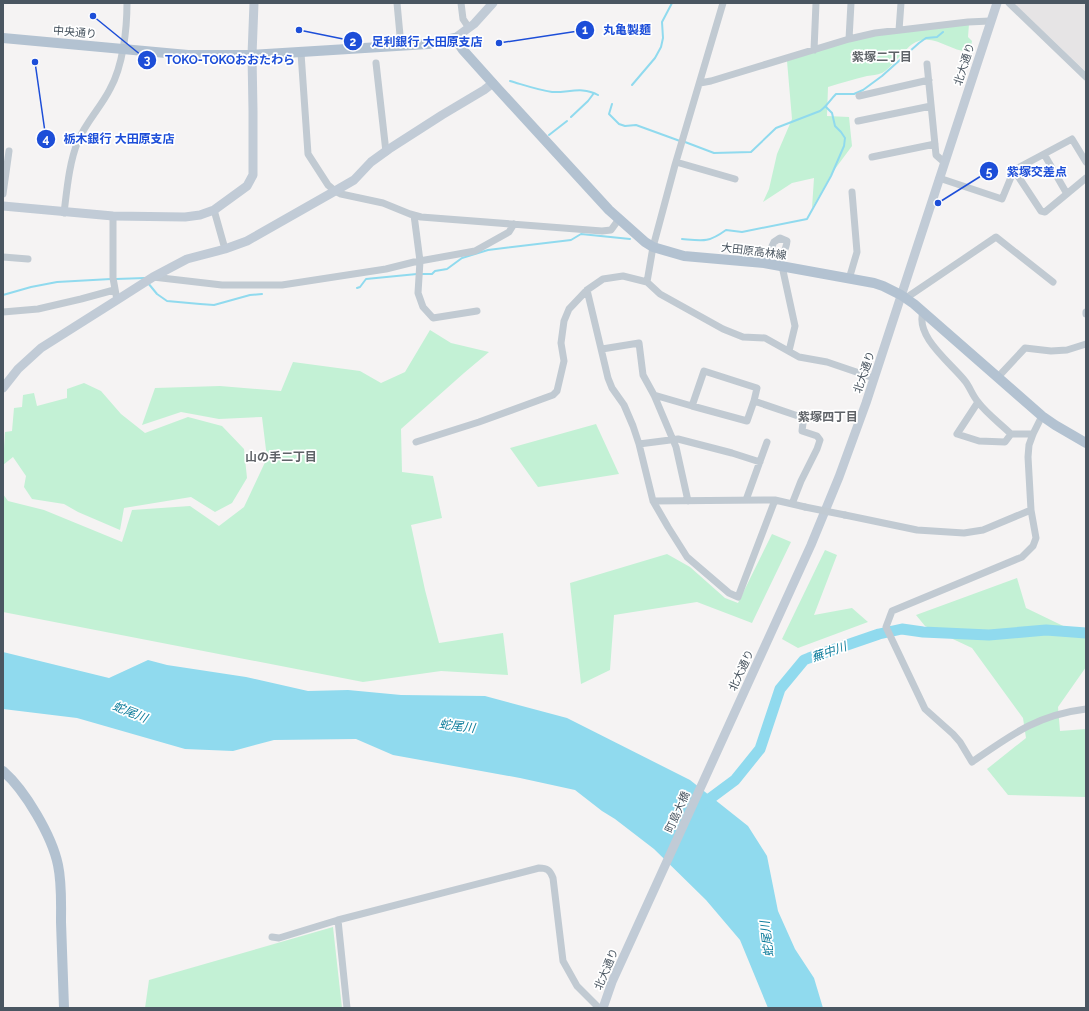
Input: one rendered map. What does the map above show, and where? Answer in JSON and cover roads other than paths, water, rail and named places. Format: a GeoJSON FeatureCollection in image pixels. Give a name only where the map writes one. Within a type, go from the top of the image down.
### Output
{"type":"FeatureCollection","features":[{"type":"Feature","properties":{"kind":"main road","name":"中央通り"},"geometry":{"type":"LineString","coordinates":[[3,38],[188,55],[301,53],[428,44],[455,38]]}},
{"type":"Feature","properties":{"kind":"main road","name":"大田原高林線"},"geometry":{"type":"LineString","coordinates":[[455,38],[463,50],[604,204],[645,242],[653,247],[684,256],[764,263],[849,278],[883,286],[903,297],[923,312],[1042,416],[1055,426],[1086,443]]}},
{"type":"Feature","properties":{"kind":"main road"},"geometry":{"type":"LineString","coordinates":[[3,771],[18,786],[42,823],[57,859],[61,888],[64,1008]]}},
{"type":"Feature","properties":{"kind":"street"},"geometry":{"type":"LineString","coordinates":[[64,213],[71,168],[78,141],[111,89],[116,77],[123,48],[127,18],[127,3]]}},
{"type":"Feature","properties":{"kind":"street"},"geometry":{"type":"LineString","coordinates":[[3,206],[64,213],[113,216],[185,217],[200,215],[214,210],[247,186],[253,175],[252,55],[254,3]]}},
{"type":"Feature","properties":{"kind":"street"},"geometry":{"type":"LineString","coordinates":[[397,3],[401,46]]}},
{"type":"Feature","properties":{"kind":"street"},"geometry":{"type":"LineString","coordinates":[[461,3],[463,19],[469,28]]}},
{"type":"Feature","properties":{"kind":"street"},"geometry":{"type":"LineString","coordinates":[[455,38],[469,28],[493,3]]}},
{"type":"Feature","properties":{"kind":"street"},"geometry":{"type":"LineString","coordinates":[[647,282],[653,247],[676,162],[723,3]]}},
{"type":"Feature","properties":{"kind":"street"},"geometry":{"type":"LineString","coordinates":[[814,50],[816,3]]}},
{"type":"Feature","properties":{"kind":"street"},"geometry":{"type":"LineString","coordinates":[[850,39],[851,3]]}},
{"type":"Feature","properties":{"kind":"street"},"geometry":{"type":"LineString","coordinates":[[899,30],[901,3]]}},
{"type":"Feature","properties":{"kind":"street","name":"北大通り"},"geometry":{"type":"LineString","coordinates":[[714,759],[811,546],[839,477],[903,297],[944,162],[997,3]]}},
{"type":"Feature","properties":{"kind":"street"},"geometry":{"type":"LineString","coordinates":[[1009,3],[1086,77]]}},
{"type":"Feature","properties":{"kind":"street"},"geometry":{"type":"LineString","coordinates":[[700,83],[850,39],[899,30],[990,21]]}},
{"type":"Feature","properties":{"kind":"street"},"geometry":{"type":"LineString","coordinates":[[301,53],[308,154],[328,185],[335,191],[341,194],[383,203],[421,217],[602,231],[611,230],[620,219]]}},
{"type":"Feature","properties":{"kind":"street"},"geometry":{"type":"LineString","coordinates":[[376,63],[386,152]]}},
{"type":"Feature","properties":{"kind":"street"},"geometry":{"type":"LineString","coordinates":[[927,64],[936,155],[944,162]]}},
{"type":"Feature","properties":{"kind":"street"},"geometry":{"type":"LineString","coordinates":[[859,96],[928,80]]}},
{"type":"Feature","properties":{"kind":"street"},"geometry":{"type":"LineString","coordinates":[[4,386],[18,369],[41,348],[153,277],[187,259],[225,249],[247,241],[335,191],[354,180],[371,162],[493,83]]}},
{"type":"Feature","properties":{"kind":"street"},"geometry":{"type":"LineString","coordinates":[[858,121],[931,106]]}},
{"type":"Feature","properties":{"kind":"street"},"geometry":{"type":"LineString","coordinates":[[939,178],[1002,199],[1014,170],[1072,139],[1086,162]]}},
{"type":"Feature","properties":{"kind":"street"},"geometry":{"type":"LineString","coordinates":[[872,157],[935,144]]}},
{"type":"Feature","properties":{"kind":"street"},"geometry":{"type":"LineString","coordinates":[[3,194],[9,151]]}},
{"type":"Feature","properties":{"kind":"street"},"geometry":{"type":"LineString","coordinates":[[1044,154],[1067,194]]}},
{"type":"Feature","properties":{"kind":"street"},"geometry":{"type":"LineString","coordinates":[[676,162],[735,179]]}},
{"type":"Feature","properties":{"kind":"street"},"geometry":{"type":"LineString","coordinates":[[1014,170],[1041,210],[1045,212],[1086,178]]}},
{"type":"Feature","properties":{"kind":"street"},"geometry":{"type":"LineString","coordinates":[[849,278],[857,252],[852,192]]}},
{"type":"Feature","properties":{"kind":"street"},"geometry":{"type":"LineString","coordinates":[[214,210],[225,249]]}},
{"type":"Feature","properties":{"kind":"street"},"geometry":{"type":"LineString","coordinates":[[414,215],[420,261],[418,293],[423,308],[433,318],[477,311]]}},
{"type":"Feature","properties":{"kind":"street"},"geometry":{"type":"LineString","coordinates":[[113,216],[114,290],[116,300]]}},
{"type":"Feature","properties":{"kind":"street"},"geometry":{"type":"LineString","coordinates":[[153,277],[222,285],[282,285],[386,269],[475,251],[510,232],[514,224]]}},
{"type":"Feature","properties":{"kind":"street"},"geometry":{"type":"LineString","coordinates":[[903,297],[996,237],[1053,282]]}},
{"type":"Feature","properties":{"kind":"street"},"geometry":{"type":"LineString","coordinates":[[764,263],[774,242],[780,238],[787,241],[786,249],[780,257],[780,266],[795,326],[789,351]]}},
{"type":"Feature","properties":{"kind":"street"},"geometry":{"type":"LineString","coordinates":[[3,257],[28,259]]}},
{"type":"Feature","properties":{"kind":"street"},"geometry":{"type":"LineString","coordinates":[[416,442],[480,422],[553,395],[557,391],[564,361],[561,343],[564,321],[568,309],[587,290],[603,279],[623,276],[647,282],[660,294],[723,329],[743,337],[765,338],[799,358],[827,362],[874,378]]}},
{"type":"Feature","properties":{"kind":"street"},"geometry":{"type":"LineString","coordinates":[[3,312],[38,308],[114,290]]}},
{"type":"Feature","properties":{"kind":"street"},"geometry":{"type":"LineString","coordinates":[[587,290],[608,378],[612,388],[624,405],[639,444],[653,501],[687,557],[729,593],[738,597],[775,500]]}},
{"type":"Feature","properties":{"kind":"street"},"geometry":{"type":"LineString","coordinates":[[923,312],[921,319],[923,326],[933,346],[965,381],[978,402],[1011,434],[1033,434]]}},
{"type":"Feature","properties":{"kind":"street"},"geometry":{"type":"LineString","coordinates":[[602,349],[638,343],[643,375],[654,395],[676,447],[688,501]]}},
{"type":"Feature","properties":{"kind":"street"},"geometry":{"type":"LineString","coordinates":[[998,377],[1025,348],[1051,351],[1066,350],[1086,344]]}},
{"type":"Feature","properties":{"kind":"street"},"geometry":{"type":"LineString","coordinates":[[654,395],[692,406],[748,421],[757,388],[704,371],[692,406]]}},
{"type":"Feature","properties":{"kind":"street"},"geometry":{"type":"LineString","coordinates":[[754,401],[801,417],[803,423],[802,431],[817,436],[820,440],[792,504]]}},
{"type":"Feature","properties":{"kind":"street"},"geometry":{"type":"LineString","coordinates":[[978,402],[957,434],[978,441],[1005,442],[1011,434]]}},
{"type":"Feature","properties":{"kind":"street"},"geometry":{"type":"LineString","coordinates":[[1042,416],[1029,445],[1028,457],[1032,510],[1036,538],[1033,546],[1022,557],[892,612],[886,627],[925,709],[953,734],[960,742],[972,762],[1023,728],[1037,721],[1070,711],[1086,709]]}},
{"type":"Feature","properties":{"kind":"street"},"geometry":{"type":"LineString","coordinates":[[639,444],[673,439],[686,441],[760,462]]}},
{"type":"Feature","properties":{"kind":"street"},"geometry":{"type":"LineString","coordinates":[[746,500],[767,442]]}},
{"type":"Feature","properties":{"kind":"street"},"geometry":{"type":"LineString","coordinates":[[653,501],[775,500],[917,530],[964,533],[983,530],[1032,510]]}},
{"type":"Feature","properties":{"kind":"street","name":"町島大橋"},"geometry":{"type":"LineString","coordinates":[[662,874],[714,759]]}},
{"type":"Feature","properties":{"kind":"street"},"geometry":{"type":"LineString","coordinates":[[272,937],[279,938],[338,920],[539,868],[546,868],[551,872],[553,878],[563,961],[577,986],[599,1008]]}},
{"type":"Feature","properties":{"kind":"street","name":"北大通り"},"geometry":{"type":"LineString","coordinates":[[603,1008],[612,982],[662,874]]}},
{"type":"Feature","properties":{"kind":"street"},"geometry":{"type":"LineString","coordinates":[[338,920],[347,1008]]}},
{"type":"Feature","properties":{"kind":"water","name":"蛇尾川"},"geometry":{"type":"Polygon","coordinates":[[[3,652],[109,678],[148,660],[167,665],[246,677],[308,691],[348,690],[401,695],[485,696],[567,718],[690,780],[748,826],[767,856],[778,911],[795,949],[814,978],[823,1008],[768,1008],[740,940],[706,900],[654,849],[575,790],[520,778],[393,755],[356,739],[274,740],[233,751],[185,749],[77,718],[3,709],[3,652]]]}},
{"type":"Feature","properties":{"kind":"waterway"},"geometry":{"type":"LineString","coordinates":[[632,85],[655,58],[661,47],[663,38],[662,22],[672,3]]}},
{"type":"Feature","properties":{"kind":"waterway"},"geometry":{"type":"LineString","coordinates":[[685,142],[714,153],[751,152],[776,128],[820,111],[836,94],[854,94],[863,90],[882,76],[919,43],[926,38],[937,37],[943,32]]}},
{"type":"Feature","properties":{"kind":"waterway"},"geometry":{"type":"LineString","coordinates":[[510,81],[552,92],[581,90],[598,95]]}},
{"type":"Feature","properties":{"kind":"waterway"},"geometry":{"type":"LineString","coordinates":[[571,117],[588,101],[594,93]]}},
{"type":"Feature","properties":{"kind":"waterway"},"geometry":{"type":"LineString","coordinates":[[612,104],[609,114],[619,124],[625,126],[636,125],[680,141]]}},
{"type":"Feature","properties":{"kind":"waterway"},"geometry":{"type":"LineString","coordinates":[[682,239],[705,240],[710,239],[726,230],[742,232],[807,219],[831,176],[844,146],[845,138],[835,126],[832,113],[826,107]]}},
{"type":"Feature","properties":{"kind":"waterway"},"geometry":{"type":"LineString","coordinates":[[549,135],[567,121]]}},
{"type":"Feature","properties":{"kind":"waterway"},"geometry":{"type":"LineString","coordinates":[[421,274],[432,274],[435,271],[447,269],[462,258],[488,250],[571,240],[581,234],[630,239]]}},
{"type":"Feature","properties":{"kind":"waterway"},"geometry":{"type":"LineString","coordinates":[[357,288],[360,287],[366,279],[417,274]]}},
{"type":"Feature","properties":{"kind":"waterway"},"geometry":{"type":"LineString","coordinates":[[116,279],[145,278]]}},
{"type":"Feature","properties":{"kind":"waterway"},"geometry":{"type":"LineString","coordinates":[[3,295],[31,287],[57,282],[111,279]]}},
{"type":"Feature","properties":{"kind":"waterway"},"geometry":{"type":"LineString","coordinates":[[148,283],[157,294],[167,301],[214,305],[250,295],[262,294]]}},
{"type":"Feature","properties":{"kind":"waterway","name":"蕪中川"},"geometry":{"type":"LineString","coordinates":[[700,806],[735,780],[760,749],[780,689],[804,660],[879,634],[902,629],[923,632],[989,635],[1046,630],[1086,633]]}},
{"type":"Feature","properties":{"kind":"place","name":"TOKO-TOKOおおたわら"},"geometry":{"type":"Point","coordinates":[93,16]}},
{"type":"Feature","properties":{"kind":"place","name":"足利銀行 大田原支店"},"geometry":{"type":"Point","coordinates":[299,30]}},
{"type":"Feature","properties":{"kind":"place","name":"丸亀製麺"},"geometry":{"type":"Point","coordinates":[499,43]}},
{"type":"Feature","properties":{"kind":"place","name":"栃木銀行 大田原支店"},"geometry":{"type":"Point","coordinates":[35,62]}},
{"type":"Feature","properties":{"kind":"place","name":"紫塚交差点"},"geometry":{"type":"Point","coordinates":[938,203]}},
{"type":"Feature","properties":{"kind":"district","name":"紫塚二丁目"},"geometry":{"type":"Point","coordinates":[882,57]}},
{"type":"Feature","properties":{"kind":"district","name":"紫塚四丁目"},"geometry":{"type":"Point","coordinates":[828,417]}},
{"type":"Feature","properties":{"kind":"district","name":"山の手二丁目"},"geometry":{"type":"Point","coordinates":[281,457]}}]}
